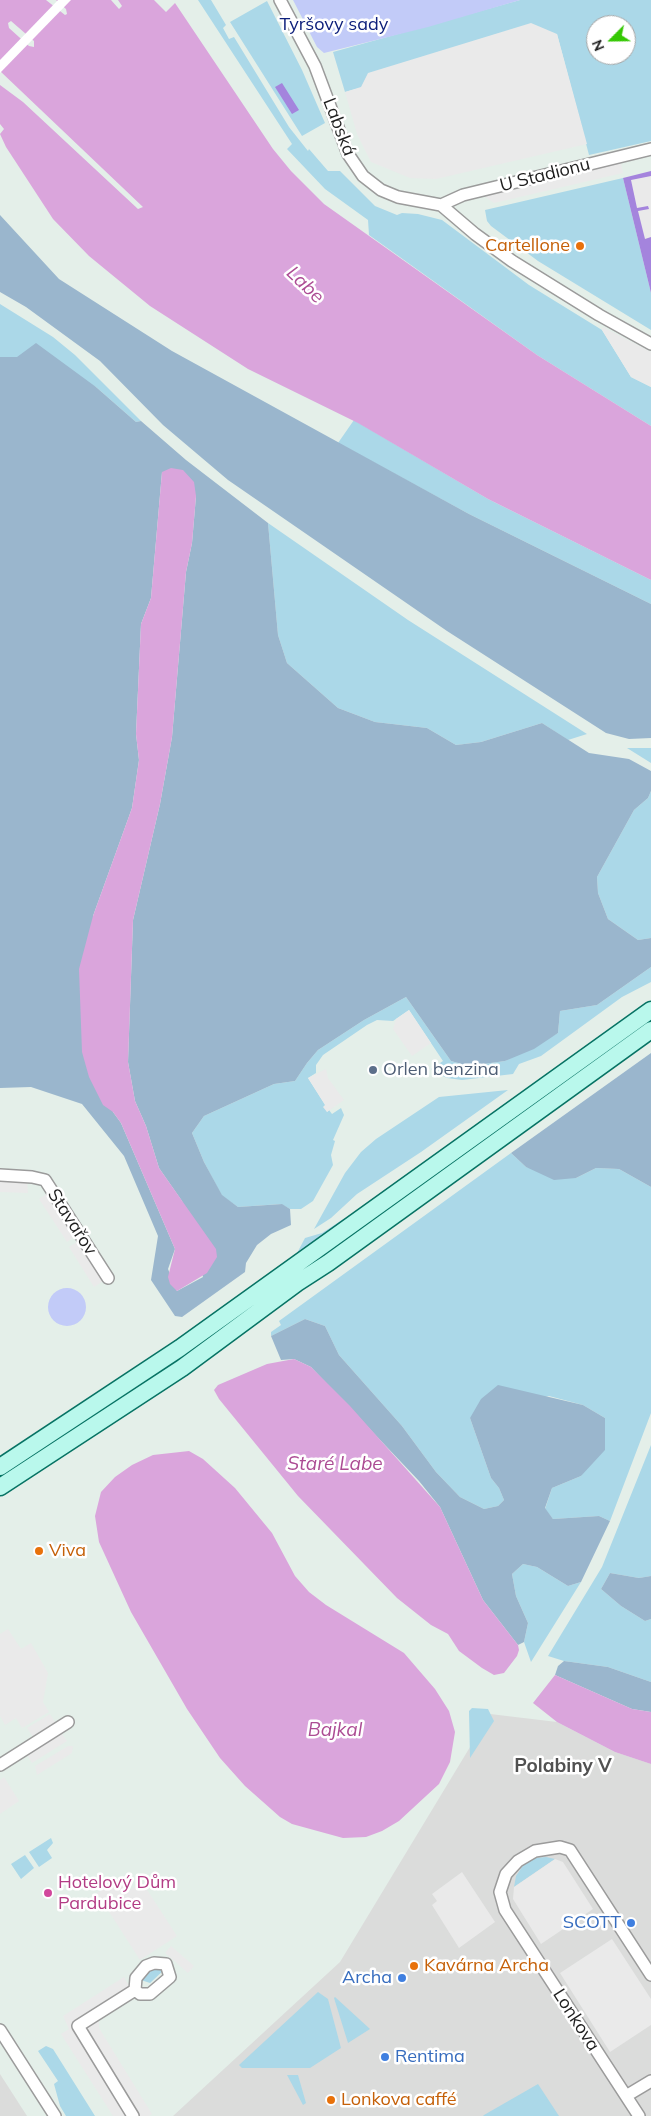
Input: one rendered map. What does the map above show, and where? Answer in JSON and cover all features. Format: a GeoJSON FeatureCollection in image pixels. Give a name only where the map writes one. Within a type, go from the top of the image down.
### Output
{"type":"FeatureCollection","features":[{"type":"Feature","properties":{"kind":"main road"},"geometry":{"type":"LineString","coordinates":[[0,1467],[188,1342],[651,1010]]}},
{"type":"Feature","properties":{"kind":"main road"},"geometry":{"type":"LineString","coordinates":[[0,1487],[182,1368],[297,1283],[328,1263],[651,1030]]}},
{"type":"Feature","properties":{"kind":"street","name":"Labská"},"geometry":{"type":"LineString","coordinates":[[280,0],[315,66],[354,166],[372,184],[389,194],[442,205]]}},
{"type":"Feature","properties":{"kind":"street","name":"U Stadionu"},"geometry":{"type":"LineString","coordinates":[[442,205],[463,195],[651,149]]}},
{"type":"Feature","properties":{"kind":"street"},"geometry":{"type":"LineString","coordinates":[[442,205],[475,234],[512,260],[591,310],[651,344]]}},
{"type":"Feature","properties":{"kind":"street","name":"Stavařov"},"geometry":{"type":"LineString","coordinates":[[0,1175],[32,1177],[45,1180],[108,1278]]}},
{"type":"Feature","properties":{"kind":"street"},"geometry":{"type":"LineString","coordinates":[[0,1765],[68,1722]]}},
{"type":"Feature","properties":{"kind":"street","name":"Lonkova"},"geometry":{"type":"LineString","coordinates":[[639,2116],[505,1910],[500,1892],[506,1874],[518,1861],[536,1851],[560,1847],[570,1850],[651,1975]]}},
{"type":"Feature","properties":{"kind":"street"},"geometry":{"type":"LineString","coordinates":[[133,2116],[78,2026],[135,1990]]}},
{"type":"Feature","properties":{"kind":"street"},"geometry":{"type":"LineString","coordinates":[[0,2030],[55,2116]]}},
{"type":"Feature","properties":{"kind":"street"},"geometry":{"type":"LineString","coordinates":[[626,2096],[651,2081]]}},
{"type":"Feature","properties":{"kind":"shaded area"},"geometry":{"type":"Polygon","coordinates":[[[198,0],[211,0],[226,25],[223,28],[229,39],[234,37],[289,127],[308,151],[309,149],[328,171],[340,171],[375,206],[397,215],[402,213],[418,214],[442,220],[529,285],[602,330],[631,377],[651,387],[651,426],[537,355],[369,235],[368,220],[325,189],[287,149],[292,144],[198,0]]]}},
{"type":"Feature","properties":{"kind":"shaded area"},"geometry":{"type":"Polygon","coordinates":[[[520,0],[651,0],[651,141],[589,155],[557,34],[345,92],[333,52],[520,0]]]}},
{"type":"Feature","properties":{"kind":"shaded area"},"geometry":{"type":"Polygon","coordinates":[[[267,1],[302,70],[325,123],[302,136],[230,22],[267,1]]]}},
{"type":"Feature","properties":{"kind":"shaded area"},"geometry":{"type":"Polygon","coordinates":[[[531,23],[557,34],[587,144],[436,179],[410,178],[371,162],[357,134],[345,92],[361,87],[368,73],[531,23]]]}},
{"type":"Feature","properties":{"kind":"shaded area"},"geometry":{"type":"Polygon","coordinates":[[[282,83],[299,110],[292,114],[275,87],[282,83]]]}},
{"type":"Feature","properties":{"kind":"shaded area"},"geometry":{"type":"Polygon","coordinates":[[[621,163],[623,173],[494,203],[484,196],[621,163]]]}},
{"type":"Feature","properties":{"kind":"shaded area"},"geometry":{"type":"Polygon","coordinates":[[[651,171],[651,293],[623,178],[651,171]]]}},
{"type":"Feature","properties":{"kind":"shaded area"},"geometry":{"type":"Polygon","coordinates":[[[651,176],[651,237],[645,239],[638,211],[649,209],[648,206],[637,208],[631,180],[651,176]]]}},
{"type":"Feature","properties":{"kind":"shaded area"},"geometry":{"type":"Polygon","coordinates":[[[623,178],[651,293],[651,330],[538,261],[487,221],[485,210],[623,178]]]}},
{"type":"Feature","properties":{"kind":"shaded area"},"geometry":{"type":"Polygon","coordinates":[[[0,215],[59,279],[172,351],[469,514],[651,604],[651,738],[629,739],[606,733],[447,631],[228,480],[163,425],[100,361],[26,307],[0,292],[0,215]]]}},
{"type":"Feature","properties":{"kind":"shaded area"},"geometry":{"type":"Polygon","coordinates":[[[0,304],[53,337],[75,355],[141,421],[136,422],[96,387],[17,357],[0,357],[0,304]]]}},
{"type":"Feature","properties":{"kind":"shaded area"},"geometry":{"type":"Polygon","coordinates":[[[603,327],[651,352],[651,387],[631,377],[602,330],[603,327]]]}},
{"type":"Feature","properties":{"kind":"shaded area"},"geometry":{"type":"Polygon","coordinates":[[[36,343],[96,387],[136,422],[141,421],[186,460],[268,523],[278,635],[287,663],[338,708],[375,722],[427,728],[456,745],[481,742],[542,723],[589,753],[629,759],[651,771],[651,791],[648,798],[634,810],[597,877],[598,893],[608,919],[638,940],[651,938],[651,967],[597,1005],[560,1011],[558,1033],[534,1049],[505,1061],[469,1066],[451,1061],[406,997],[364,1020],[318,1050],[295,1081],[274,1084],[204,1116],[192,1133],[204,1162],[222,1195],[238,1207],[282,1204],[290,1209],[291,1225],[271,1234],[257,1245],[246,1263],[245,1272],[182,1317],[175,1316],[151,1280],[158,1236],[124,1156],[82,1104],[31,1087],[0,1088],[0,357],[17,357],[36,343]],[[162,472],[151,598],[141,624],[136,734],[139,760],[132,808],[93,916],[113,1112],[121,1123],[175,1249],[168,1269],[177,1291],[203,1277],[182,1201],[159,1168],[146,1126],[135,1101],[128,1062],[133,920],[160,804],[172,737],[186,572],[192,543],[196,496],[162,472]]]}},
{"type":"Feature","properties":{"kind":"shaded area"},"geometry":{"type":"Polygon","coordinates":[[[354,420],[488,499],[651,580],[651,604],[469,514],[338,443],[354,420]]]}},
{"type":"Feature","properties":{"kind":"shaded area"},"geometry":{"type":"Polygon","coordinates":[[[268,523],[408,620],[587,734],[568,740],[542,723],[481,742],[456,745],[427,728],[375,722],[338,708],[287,663],[278,635],[268,523]]]}},
{"type":"Feature","properties":{"kind":"shaded area"},"geometry":{"type":"Polygon","coordinates":[[[627,748],[651,748],[651,763],[627,748]]]}},
{"type":"Feature","properties":{"kind":"shaded area"},"geometry":{"type":"Polygon","coordinates":[[[651,791],[651,938],[638,940],[608,919],[598,893],[597,877],[634,810],[648,798],[651,791]]]}},
{"type":"Feature","properties":{"kind":"shaded area"},"geometry":{"type":"Polygon","coordinates":[[[651,967],[651,982],[622,997],[541,1056],[519,1064],[513,1074],[462,1080],[447,1078],[434,1072],[431,1069],[443,1061],[409,1010],[393,1021],[377,1020],[367,1025],[323,1055],[316,1065],[316,1073],[308,1078],[326,1106],[327,1112],[329,1110],[332,1114],[341,1108],[344,1115],[333,1140],[335,1141],[331,1155],[333,1165],[313,1201],[301,1209],[290,1209],[281,1204],[238,1207],[222,1196],[204,1162],[192,1133],[204,1116],[274,1084],[295,1081],[318,1050],[364,1020],[406,997],[451,1061],[469,1066],[505,1061],[558,1033],[560,1011],[597,1005],[651,967]]]}},
{"type":"Feature","properties":{"kind":"shaded area"},"geometry":{"type":"Polygon","coordinates":[[[409,1010],[431,1043],[412,1056],[393,1029],[396,1019],[409,1010]]]}},
{"type":"Feature","properties":{"kind":"shaded area"},"geometry":{"type":"Polygon","coordinates":[[[651,1053],[651,1187],[619,1169],[596,1168],[576,1178],[554,1180],[526,1167],[511,1153],[651,1053]]]}},
{"type":"Feature","properties":{"kind":"shaded area"},"geometry":{"type":"Polygon","coordinates":[[[326,1069],[328,1078],[344,1100],[327,1112],[323,1107],[325,1105],[308,1078],[326,1069]]]}},
{"type":"Feature","properties":{"kind":"shaded area"},"geometry":{"type":"Polygon","coordinates":[[[508,1090],[421,1152],[357,1194],[331,1218],[314,1229],[345,1173],[361,1152],[376,1139],[439,1097],[508,1090]]]}},
{"type":"Feature","properties":{"kind":"shaded area"},"geometry":{"type":"Polygon","coordinates":[[[511,1153],[526,1167],[576,1178],[596,1168],[619,1169],[651,1187],[651,1413],[610,1521],[599,1516],[553,1519],[545,1509],[552,1488],[581,1476],[605,1418],[583,1405],[549,1396],[470,1418],[491,1478],[499,1488],[504,1500],[498,1506],[484,1509],[460,1497],[436,1472],[402,1426],[339,1355],[325,1326],[305,1319],[271,1336],[271,1332],[281,1325],[279,1321],[511,1153]]]}},
{"type":"Feature","properties":{"kind":"shaded area"},"geometry":{"type":"Polygon","coordinates":[[[0,1175],[27,1177],[28,1193],[0,1192],[0,1175]]]}},
{"type":"Feature","properties":{"kind":"shaded area"},"geometry":{"type":"Polygon","coordinates":[[[52,1190],[80,1233],[67,1242],[39,1199],[52,1190]]]}},
{"type":"Feature","properties":{"kind":"shaded area"},"geometry":{"type":"Polygon","coordinates":[[[345,1218],[331,1231],[296,1255],[305,1238],[322,1233],[345,1218]]]}},
{"type":"Feature","properties":{"kind":"shaded area"},"geometry":{"type":"Polygon","coordinates":[[[83,1238],[108,1278],[94,1287],[69,1247],[83,1238]]]}},
{"type":"Feature","properties":{"kind":"shaded area"},"geometry":{"type":"Polygon","coordinates":[[[305,1319],[325,1326],[339,1355],[402,1426],[436,1472],[460,1497],[484,1509],[498,1506],[504,1500],[499,1488],[491,1478],[470,1418],[481,1399],[498,1385],[583,1405],[605,1418],[605,1450],[581,1476],[552,1488],[545,1508],[553,1519],[599,1516],[610,1521],[581,1582],[568,1586],[537,1567],[523,1564],[512,1574],[516,1596],[528,1623],[524,1642],[518,1645],[483,1600],[440,1507],[419,1481],[311,1367],[294,1359],[281,1360],[271,1336],[305,1319]]]}},
{"type":"Feature","properties":{"kind":"shaded area"},"geometry":{"type":"Polygon","coordinates":[[[651,1445],[651,1576],[639,1578],[610,1573],[601,1589],[621,1606],[645,1621],[651,1619],[651,1682],[608,1667],[564,1661],[548,1656],[602,1567],[651,1445]]]}},
{"type":"Feature","properties":{"kind":"shaded area"},"geometry":{"type":"Polygon","coordinates":[[[523,1564],[537,1567],[568,1586],[581,1582],[531,1662],[524,1642],[528,1623],[516,1596],[512,1574],[523,1564]]]}},
{"type":"Feature","properties":{"kind":"shaded area"},"geometry":{"type":"Polygon","coordinates":[[[610,1573],[639,1578],[651,1576],[651,1619],[645,1621],[621,1606],[601,1589],[610,1573]]]}},
{"type":"Feature","properties":{"kind":"shaded area"},"geometry":{"type":"Polygon","coordinates":[[[8,1629],[21,1649],[31,1643],[48,1673],[43,1702],[49,1712],[22,1728],[16,1718],[5,1725],[0,1716],[0,1634],[8,1629]]]}},
{"type":"Feature","properties":{"kind":"shaded area"},"geometry":{"type":"Polygon","coordinates":[[[564,1661],[608,1667],[651,1682],[651,1712],[632,1709],[555,1675],[558,1666],[564,1661]]]}},
{"type":"Feature","properties":{"kind":"shaded area"},"geometry":{"type":"Polygon","coordinates":[[[472,1708],[488,1709],[494,1721],[470,1758],[469,1711],[472,1708]]]}},
{"type":"Feature","properties":{"kind":"shaded area"},"geometry":{"type":"Polygon","coordinates":[[[50,1714],[55,1722],[33,1737],[27,1728],[50,1714]]]}},
{"type":"Feature","properties":{"kind":"shaded area"},"geometry":{"type":"Polygon","coordinates":[[[490,1714],[557,1722],[615,1752],[651,1764],[651,2116],[173,2116],[340,1962],[490,1714]]]}},
{"type":"Feature","properties":{"kind":"shaded area"},"geometry":{"type":"Polygon","coordinates":[[[61,1732],[67,1741],[32,1763],[27,1755],[61,1732]]]}},
{"type":"Feature","properties":{"kind":"shaded area"},"geometry":{"type":"Polygon","coordinates":[[[68,1746],[73,1746],[72,1753],[37,1775],[35,1766],[68,1746]]]}},
{"type":"Feature","properties":{"kind":"shaded area"},"geometry":{"type":"Polygon","coordinates":[[[4,1777],[19,1801],[0,1814],[0,1780],[4,1777]]]}},
{"type":"Feature","properties":{"kind":"shaded area"},"geometry":{"type":"Polygon","coordinates":[[[51,1838],[53,1843],[47,1850],[52,1858],[39,1867],[29,1852],[51,1838]]]}},
{"type":"Feature","properties":{"kind":"shaded area"},"geometry":{"type":"Polygon","coordinates":[[[25,1855],[34,1868],[21,1879],[11,1864],[25,1855]]]}},
{"type":"Feature","properties":{"kind":"shaded area"},"geometry":{"type":"Polygon","coordinates":[[[546,1857],[555,1859],[514,1887],[516,1876],[524,1864],[536,1858],[546,1857]]]}},
{"type":"Feature","properties":{"kind":"shaded area"},"geometry":{"type":"Polygon","coordinates":[[[555,1859],[563,1862],[593,1909],[541,1944],[513,1899],[514,1887],[555,1859]]]}},
{"type":"Feature","properties":{"kind":"shaded area"},"geometry":{"type":"Polygon","coordinates":[[[462,1872],[495,1922],[459,1948],[432,1905],[437,1901],[432,1894],[462,1872]]]}},
{"type":"Feature","properties":{"kind":"shaded area"},"geometry":{"type":"Polygon","coordinates":[[[122,1877],[130,1890],[142,1882],[177,1936],[140,1960],[97,1893],[122,1877]]]}},
{"type":"Feature","properties":{"kind":"shaded area"},"geometry":{"type":"Polygon","coordinates":[[[612,1939],[651,1999],[651,2025],[610,2052],[560,1973],[612,1939]]]}},
{"type":"Feature","properties":{"kind":"shaded area"},"geometry":{"type":"Polygon","coordinates":[[[171,1946],[194,1966],[188,1973],[165,1953],[171,1946]]]}},
{"type":"Feature","properties":{"kind":"shaded area"},"geometry":{"type":"Polygon","coordinates":[[[160,1968],[164,1970],[150,1983],[141,1980],[149,1969],[160,1968]]]}},
{"type":"Feature","properties":{"kind":"shaded area"},"geometry":{"type":"Polygon","coordinates":[[[124,1977],[129,1986],[131,2000],[99,2020],[99,2028],[152,2114],[149,2116],[113,2116],[61,2034],[69,2029],[63,2016],[124,1977]]]}},
{"type":"Feature","properties":{"kind":"shaded area"},"geometry":{"type":"Polygon","coordinates":[[[318,1992],[328,1999],[341,2048],[310,2068],[242,2068],[239,2065],[318,1992]]]}},
{"type":"Feature","properties":{"kind":"shaded area"},"geometry":{"type":"Polygon","coordinates":[[[334,1998],[370,2029],[348,2043],[334,1998]]]}},
{"type":"Feature","properties":{"kind":"shaded area"},"geometry":{"type":"Polygon","coordinates":[[[46,2046],[53,2049],[95,2116],[66,2116],[60,2106],[54,2084],[58,2081],[38,2051],[46,2046]]]}},
{"type":"Feature","properties":{"kind":"shaded area"},"geometry":{"type":"Polygon","coordinates":[[[0,2074],[27,2116],[0,2116],[0,2074]]]}},
{"type":"Feature","properties":{"kind":"shaded area"},"geometry":{"type":"Polygon","coordinates":[[[287,2075],[298,2075],[306,2103],[303,2105],[287,2075]]]}},
{"type":"Feature","properties":{"kind":"shaded area"},"geometry":{"type":"Polygon","coordinates":[[[538,2084],[559,2116],[483,2116],[484,2115],[538,2084]]]}},
{"type":"Feature","properties":{"kind":"green space","name":"Tyršovy sady"},"geometry":{"type":"Polygon","coordinates":[[[293,0],[520,0],[428,27],[324,53],[317,47],[293,0]]]}},
{"type":"Feature","properties":{"kind":"green space"},"geometry":{"type":"Polygon","coordinates":[[[67,1288],[80,1294],[86,1307],[80,1320],[67,1326],[54,1320],[48,1307],[54,1294],[67,1288]]]}},
{"type":"Feature","properties":{"kind":"water","name":"Labe"},"geometry":{"type":"Polygon","coordinates":[[[0,0],[46,0],[65,15],[67,14],[66,9],[56,0],[111,0],[119,9],[122,6],[118,0],[154,0],[166,12],[175,3],[273,149],[291,171],[324,204],[537,355],[651,426],[651,580],[488,499],[358,423],[248,369],[150,306],[89,256],[53,219],[6,147],[0,134],[4,129],[0,124],[0,85],[23,102],[138,209],[143,207],[0,71],[0,0]],[[11,21],[8,23],[9,28],[29,46],[34,47],[34,41],[11,21]]]}},
{"type":"Feature","properties":{"kind":"water"},"geometry":{"type":"Polygon","coordinates":[[[171,468],[183,470],[194,482],[196,496],[192,543],[186,572],[172,737],[160,804],[133,920],[128,1062],[135,1101],[146,1126],[159,1168],[216,1249],[217,1257],[207,1273],[177,1291],[170,1284],[168,1277],[175,1249],[121,1123],[113,1112],[103,1105],[89,1077],[82,1052],[79,969],[93,916],[132,808],[139,760],[136,734],[141,624],[151,598],[162,472],[171,468]]]}},
{"type":"Feature","properties":{"kind":"water","name":"Staré Labe"},"geometry":{"type":"Polygon","coordinates":[[[294,1359],[311,1367],[350,1406],[440,1507],[483,1600],[518,1645],[517,1656],[504,1673],[494,1675],[482,1668],[459,1651],[448,1634],[431,1625],[397,1598],[298,1496],[219,1399],[214,1390],[218,1385],[267,1364],[294,1359]]]}},
{"type":"Feature","properties":{"kind":"water","name":"Bajkal"},"geometry":{"type":"Polygon","coordinates":[[[189,1451],[203,1459],[235,1488],[272,1533],[295,1576],[309,1592],[326,1605],[404,1653],[435,1689],[449,1711],[455,1732],[450,1762],[439,1784],[399,1821],[382,1831],[366,1837],[343,1838],[292,1824],[280,1817],[245,1786],[220,1758],[187,1709],[131,1612],[99,1542],[95,1516],[101,1492],[115,1477],[132,1465],[153,1455],[189,1451]]]}},
{"type":"Feature","properties":{"kind":"water"},"geometry":{"type":"Polygon","coordinates":[[[555,1675],[632,1709],[651,1712],[651,1764],[615,1752],[557,1722],[533,1703],[555,1675]]]}},
{"type":"Feature","properties":{"kind":"pier"},"geometry":{"type":"Polygon","coordinates":[[[58,0],[71,0],[0,73],[0,60],[58,0]]]}},
{"type":"Feature","properties":{"kind":"place","name":"Cartellone"},"geometry":{"type":"Point","coordinates":[580,246]}},
{"type":"Feature","properties":{"kind":"place","name":"Orlen benzina"},"geometry":{"type":"Point","coordinates":[373,1070]}},
{"type":"Feature","properties":{"kind":"place","name":"Viva"},"geometry":{"type":"Point","coordinates":[39,1551]}},
{"type":"Feature","properties":{"kind":"place","name":"Hotelový Dům Pardubice"},"geometry":{"type":"Point","coordinates":[48,1893]}},
{"type":"Feature","properties":{"kind":"place","name":"SCOTT"},"geometry":{"type":"Point","coordinates":[631,1923]}},
{"type":"Feature","properties":{"kind":"place","name":"Kavárna Archa"},"geometry":{"type":"Point","coordinates":[414,1966]}},
{"type":"Feature","properties":{"kind":"place","name":"Archa"},"geometry":{"type":"Point","coordinates":[402,1978]}},
{"type":"Feature","properties":{"kind":"place","name":"Rentima"},"geometry":{"type":"Point","coordinates":[385,2057]}},
{"type":"Feature","properties":{"kind":"place","name":"Lonkova caffé"},"geometry":{"type":"Point","coordinates":[331,2100]}},
{"type":"Feature","properties":{"kind":"district","name":"Polabiny V"},"geometry":{"type":"Point","coordinates":[563,1766]}}]}
